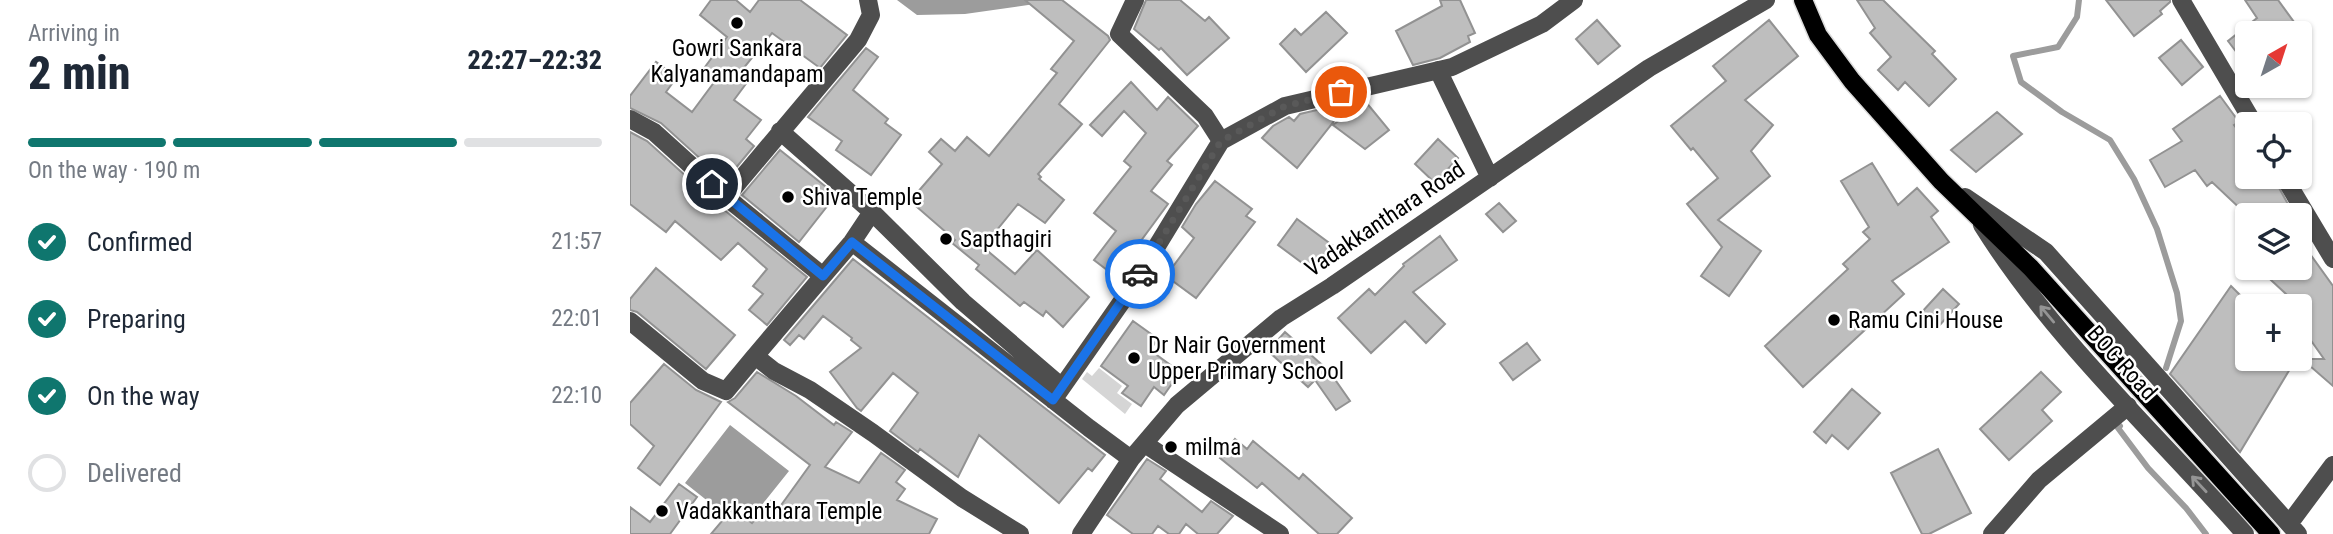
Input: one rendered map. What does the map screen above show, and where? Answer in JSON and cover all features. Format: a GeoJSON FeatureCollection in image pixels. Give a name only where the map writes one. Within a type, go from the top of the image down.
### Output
{"type":"FeatureCollection","features":[{"type":"Feature","properties":{"kind":"main road"},"geometry":{"type":"LineString","coordinates":[[1803,0],[1818,34],[1852,81],[1941,181],[2031,268],[2271,534]]}},
{"type":"Feature","properties":{"kind":"street"},"geometry":{"type":"LineString","coordinates":[[726,197],[858,40],[871,15],[869,0]]}},
{"type":"Feature","properties":{"kind":"street"},"geometry":{"type":"LineString","coordinates":[[1135,0],[1119,34],[1205,116],[1221,141]]}},
{"type":"Feature","properties":{"kind":"street"},"geometry":{"type":"LineString","coordinates":[[1058,394],[1132,287],[1221,141],[1285,106],[1451,67],[1542,24],[1574,0]]}},
{"type":"Feature","properties":{"kind":"street","name":"Vadakkanthara Road"},"geometry":{"type":"LineString","coordinates":[[1081,534],[1131,459],[1177,405],[1281,318],[1649,68],[1766,0]]}},
{"type":"Feature","properties":{"kind":"street"},"geometry":{"type":"LineString","coordinates":[[2181,0],[2246,112]]}},
{"type":"Feature","properties":{"kind":"street"},"geometry":{"type":"LineString","coordinates":[[1438,70],[1490,178]]}},
{"type":"Feature","properties":{"kind":"street"},"geometry":{"type":"LineString","coordinates":[[630,119],[654,132],[726,197],[823,276]]}},
{"type":"Feature","properties":{"kind":"street"},"geometry":{"type":"LineString","coordinates":[[780,131],[872,212],[1058,394],[1131,459]]}},
{"type":"Feature","properties":{"kind":"street"},"geometry":{"type":"LineString","coordinates":[[1941,181],[2046,252],[2293,529],[2333,465]]}},
{"type":"Feature","properties":{"kind":"street"},"geometry":{"type":"LineString","coordinates":[[2291,189],[2333,259]]}},
{"type":"Feature","properties":{"kind":"street"},"geometry":{"type":"LineString","coordinates":[[630,321],[703,381],[726,391],[852,242],[872,212]]}},
{"type":"Feature","properties":{"kind":"street","name":"BOC Road"},"geometry":{"type":"LineString","coordinates":[[1975,214],[2010,270],[2128,406],[2245,534]]}},
{"type":"Feature","properties":{"kind":"street"},"geometry":{"type":"LineString","coordinates":[[852,242],[1058,394]]}},
{"type":"Feature","properties":{"kind":"street"},"geometry":{"type":"LineString","coordinates":[[755,356],[774,371],[810,390],[873,433],[962,498],[1020,534]]}},
{"type":"Feature","properties":{"kind":"street"},"geometry":{"type":"LineString","coordinates":[[1992,534],[2039,480],[2128,406]]}},
{"type":"Feature","properties":{"kind":"street"},"geometry":{"type":"LineString","coordinates":[[1145,444],[1280,534]]}},
{"type":"Feature","properties":{"kind":"shaded area"},"geometry":{"type":"Polygon","coordinates":[[[897,0],[1039,0],[1035,4],[965,14],[917,15],[897,0]]]}},
{"type":"Feature","properties":{"kind":"shaded area"},"geometry":{"type":"Polygon","coordinates":[[[1099,368],[1122,386],[1117,393],[1132,404],[1125,414],[1082,379],[1087,372],[1092,376],[1099,368]]]}},
{"type":"Feature","properties":{"kind":"shaded area"},"geometry":{"type":"Polygon","coordinates":[[[730,425],[789,471],[753,516],[734,502],[724,514],[685,483],[730,425]]]}},
{"type":"Feature","properties":{"kind":"building"},"geometry":{"type":"Polygon","coordinates":[[[711,0],[736,0],[750,12],[759,0],[800,0],[847,35],[820,68],[772,33],[742,70],[751,77],[734,100],[761,120],[746,139],[754,146],[725,181],[661,123],[630,108],[630,96],[656,62],[677,77],[666,92],[692,112],[715,81],[702,71],[727,37],[700,15],[711,0]]]}},
{"type":"Feature","properties":{"kind":"building"},"geometry":{"type":"Polygon","coordinates":[[[1025,0],[1062,0],[1110,40],[1059,104],[1082,124],[1038,174],[1041,177],[1039,179],[1064,200],[1045,223],[1018,204],[983,247],[1015,274],[1037,250],[1089,297],[1063,327],[1046,311],[1043,316],[1024,302],[1020,306],[976,269],[979,265],[952,243],[955,240],[910,201],[942,164],[929,152],[941,139],[955,151],[967,137],[989,156],[1057,73],[1051,69],[1074,41],[1025,0]]]}},
{"type":"Feature","properties":{"kind":"building"},"geometry":{"type":"Polygon","coordinates":[[[1146,0],[1180,0],[1205,21],[1209,17],[1229,38],[1187,75],[1161,48],[1159,50],[1134,29],[1146,0]]]}},
{"type":"Feature","properties":{"kind":"building"},"geometry":{"type":"Polygon","coordinates":[[[1440,0],[1460,0],[1475,33],[1468,36],[1470,42],[1440,58],[1413,65],[1396,31],[1442,6],[1440,0]]]}},
{"type":"Feature","properties":{"kind":"building"},"geometry":{"type":"Polygon","coordinates":[[[1857,0],[1883,0],[1935,51],[1932,54],[1956,79],[1929,106],[1905,82],[1898,90],[1878,70],[1891,57],[1870,33],[1875,28],[1857,0]]]}},
{"type":"Feature","properties":{"kind":"building"},"geometry":{"type":"Polygon","coordinates":[[[2106,0],[2170,2],[2160,11],[2162,14],[2134,36],[2106,0]]]}},
{"type":"Feature","properties":{"kind":"building"},"geometry":{"type":"Polygon","coordinates":[[[2245,0],[2278,0],[2293,21],[2253,21],[2257,18],[2245,0]]]}},
{"type":"Feature","properties":{"kind":"building"},"geometry":{"type":"Polygon","coordinates":[[[1326,12],[1347,33],[1306,72],[1280,44],[1295,29],[1301,35],[1326,12]]]}},
{"type":"Feature","properties":{"kind":"building"},"geometry":{"type":"Polygon","coordinates":[[[1597,20],[1620,46],[1598,64],[1576,39],[1597,20]]]}},
{"type":"Feature","properties":{"kind":"building"},"geometry":{"type":"Polygon","coordinates":[[[1769,20],[1798,56],[1745,100],[1773,125],[1751,151],[1770,176],[1718,220],[1761,251],[1729,296],[1701,276],[1722,247],[1687,204],[1718,178],[1671,126],[1726,81],[1713,66],[1769,20]]]}},
{"type":"Feature","properties":{"kind":"building"},"geometry":{"type":"Polygon","coordinates":[[[2235,35],[2235,50],[2228,41],[2235,35]]]}},
{"type":"Feature","properties":{"kind":"building"},"geometry":{"type":"Polygon","coordinates":[[[2181,40],[2203,67],[2182,85],[2159,58],[2181,40]]]}},
{"type":"Feature","properties":{"kind":"building"},"geometry":{"type":"Polygon","coordinates":[[[866,48],[878,57],[853,90],[888,119],[885,123],[901,135],[871,175],[836,150],[842,141],[808,117],[866,48]]]}},
{"type":"Feature","properties":{"kind":"building"},"geometry":{"type":"Polygon","coordinates":[[[1131,82],[1157,110],[1168,97],[1198,126],[1167,161],[1172,165],[1151,191],[1168,204],[1115,276],[1094,260],[1116,231],[1094,213],[1131,167],[1124,161],[1146,133],[1124,111],[1102,136],[1090,125],[1131,82]]]}},
{"type":"Feature","properties":{"kind":"building"},"geometry":{"type":"Polygon","coordinates":[[[2220,96],[2235,117],[2235,189],[2280,189],[2287,203],[2235,204],[2212,182],[2207,186],[2195,170],[2165,187],[2150,160],[2182,141],[2173,129],[2220,96]]]}},
{"type":"Feature","properties":{"kind":"building"},"geometry":{"type":"Polygon","coordinates":[[[1365,101],[1389,130],[1365,149],[1333,125],[1365,101]]]}},
{"type":"Feature","properties":{"kind":"building"},"geometry":{"type":"Polygon","coordinates":[[[1321,109],[1334,121],[1297,168],[1262,138],[1273,126],[1289,117],[1294,121],[1300,114],[1321,109]]]}},
{"type":"Feature","properties":{"kind":"building"},"geometry":{"type":"Polygon","coordinates":[[[1997,112],[2022,134],[1976,172],[1951,150],[1997,112]]]}},
{"type":"Feature","properties":{"kind":"building"},"geometry":{"type":"Polygon","coordinates":[[[630,132],[647,141],[718,205],[807,277],[767,325],[749,310],[763,294],[753,286],[767,269],[738,243],[721,260],[675,221],[666,232],[630,204],[630,132]]]}},
{"type":"Feature","properties":{"kind":"building"},"geometry":{"type":"Polygon","coordinates":[[[1438,139],[1458,158],[1435,183],[1415,164],[1438,139]]]}},
{"type":"Feature","properties":{"kind":"building","name":"Shiva Temple"},"geometry":{"type":"Polygon","coordinates":[[[780,150],[836,195],[799,242],[742,195],[780,150]]]}},
{"type":"Feature","properties":{"kind":"building"},"geometry":{"type":"Polygon","coordinates":[[[1872,163],[1898,205],[1917,188],[1938,211],[1931,217],[1949,242],[1892,281],[1904,294],[1803,387],[1765,346],[1848,269],[1843,264],[1870,239],[1863,232],[1869,227],[1841,181],[1872,163]]]}},
{"type":"Feature","properties":{"kind":"building"},"geometry":{"type":"Polygon","coordinates":[[[1215,181],[1252,209],[1246,216],[1255,222],[1196,298],[1166,276],[1194,238],[1182,227],[1215,181]]]}},
{"type":"Feature","properties":{"kind":"building"},"geometry":{"type":"Polygon","coordinates":[[[1499,203],[1516,221],[1503,232],[1486,214],[1499,203]]]}},
{"type":"Feature","properties":{"kind":"building"},"geometry":{"type":"Polygon","coordinates":[[[1297,219],[1332,245],[1313,271],[1278,245],[1297,219]]]}},
{"type":"Feature","properties":{"kind":"building"},"geometry":{"type":"Polygon","coordinates":[[[1440,236],[1457,260],[1413,292],[1445,324],[1426,343],[1405,321],[1371,353],[1338,318],[1369,289],[1375,295],[1403,264],[1440,236]]]}},
{"type":"Feature","properties":{"kind":"building"},"geometry":{"type":"Polygon","coordinates":[[[2312,257],[2333,286],[2333,386],[2312,368],[2312,359],[2324,359],[2312,342],[2312,294],[2286,294],[2271,280],[2312,280],[2312,257]]]}},
{"type":"Feature","properties":{"kind":"building"},"geometry":{"type":"Polygon","coordinates":[[[853,259],[1105,455],[1092,471],[1088,468],[1059,503],[979,435],[958,477],[890,431],[918,393],[893,373],[861,411],[857,408],[830,372],[861,348],[852,338],[823,316],[804,339],[799,335],[790,345],[784,340],[853,259]]]}},
{"type":"Feature","properties":{"kind":"building"},"geometry":{"type":"Polygon","coordinates":[[[656,268],[735,335],[706,369],[637,312],[630,310],[630,299],[656,268]]]}},
{"type":"Feature","properties":{"kind":"building"},"geometry":{"type":"Polygon","coordinates":[[[2231,286],[2239,294],[2235,294],[2235,371],[2289,371],[2240,452],[2170,374],[2231,286]]]}},
{"type":"Feature","properties":{"kind":"building"},"geometry":{"type":"Polygon","coordinates":[[[1943,289],[1959,304],[1937,328],[1921,313],[1943,289]]]}},
{"type":"Feature","properties":{"kind":"building","name":"Dr Nair Government Upper Primary School"},"geometry":{"type":"Polygon","coordinates":[[[1133,321],[1158,339],[1150,350],[1180,372],[1164,395],[1154,387],[1141,406],[1122,393],[1128,386],[1101,366],[1133,321]]]}},
{"type":"Feature","properties":{"kind":"building"},"geometry":{"type":"Polygon","coordinates":[[[1285,332],[1329,371],[1350,401],[1336,410],[1315,380],[1308,387],[1268,351],[1285,332]]]}},
{"type":"Feature","properties":{"kind":"building"},"geometry":{"type":"Polygon","coordinates":[[[1527,343],[1540,360],[1513,380],[1500,363],[1527,343]]]}},
{"type":"Feature","properties":{"kind":"building"},"geometry":{"type":"Polygon","coordinates":[[[664,364],[696,390],[721,402],[660,485],[638,468],[654,446],[630,424],[630,403],[664,364]]]}},
{"type":"Feature","properties":{"kind":"building"},"geometry":{"type":"Polygon","coordinates":[[[757,372],[796,396],[834,425],[836,422],[852,432],[825,467],[859,483],[881,453],[905,470],[896,482],[905,489],[897,500],[937,519],[929,534],[711,534],[733,508],[752,523],[771,501],[779,508],[810,465],[728,402],[735,398],[757,372]]]}},
{"type":"Feature","properties":{"kind":"building"},"geometry":{"type":"Polygon","coordinates":[[[2041,372],[2061,392],[2042,410],[2052,421],[2009,460],[1980,429],[2041,372]]]}},
{"type":"Feature","properties":{"kind":"building"},"geometry":{"type":"Polygon","coordinates":[[[1852,389],[1880,413],[1848,449],[1832,435],[1826,443],[1814,432],[1852,389]]]}},
{"type":"Feature","properties":{"kind":"building"},"geometry":{"type":"Polygon","coordinates":[[[1235,439],[1247,449],[1253,441],[1299,479],[1303,474],[1352,518],[1337,534],[1319,534],[1262,483],[1257,488],[1220,458],[1235,439]]]}},
{"type":"Feature","properties":{"kind":"building"},"geometry":{"type":"Polygon","coordinates":[[[1938,449],[1971,513],[1929,534],[1922,534],[1891,473],[1938,449]]]}},
{"type":"Feature","properties":{"kind":"building"},"geometry":{"type":"Polygon","coordinates":[[[1147,459],[1166,471],[1160,479],[1202,512],[1211,501],[1233,516],[1217,534],[1198,534],[1186,524],[1179,534],[1169,534],[1158,526],[1152,534],[1133,534],[1107,515],[1147,459]]]}},
{"type":"Feature","properties":{"kind":"building"},"geometry":{"type":"Polygon","coordinates":[[[679,484],[697,497],[670,534],[630,534],[630,507],[650,522],[679,484]]]}},
{"type":"Feature","properties":{"kind":"waterway"},"geometry":{"type":"LineString","coordinates":[[2079,0],[2077,17],[2058,47],[2013,56],[2021,82],[2062,112],[2110,140],[2134,179],[2157,229],[2177,293],[2181,321],[2166,368]]}},
{"type":"Feature","properties":{"kind":"waterway"},"geometry":{"type":"LineString","coordinates":[[2120,426],[2118,428],[2148,468],[2186,508],[2206,534]]}},
{"type":"Feature","properties":{"kind":"way so far"},"geometry":{"type":"LineString","coordinates":[[1140,274],[1221,141],[1285,106],[1341,92]]}},
{"type":"Feature","properties":{"kind":"place","name":"Gowri Sankara Kalyanamandapam"},"geometry":{"type":"Point","coordinates":[737,23]}},
{"type":"Feature","properties":{"kind":"place","name":"Shiva Temple"},"geometry":{"type":"Point","coordinates":[788,197]}},
{"type":"Feature","properties":{"kind":"place","name":"Sapthagiri"},"geometry":{"type":"Point","coordinates":[946,239]}},
{"type":"Feature","properties":{"kind":"place","name":"Ramu Cini House"},"geometry":{"type":"Point","coordinates":[1834,320]}},
{"type":"Feature","properties":{"kind":"place","name":"Dr Nair Government Upper Primary School"},"geometry":{"type":"Point","coordinates":[1134,358]}},
{"type":"Feature","properties":{"kind":"place","name":"milma"},"geometry":{"type":"Point","coordinates":[1171,447]}},
{"type":"Feature","properties":{"kind":"place","name":"Vadakkanthara Temple"},"geometry":{"type":"Point","coordinates":[662,511]}},
{"type":"Feature","properties":{"kind":"route"},"geometry":{"type":"LineString","coordinates":[[712,184],[823,276],[852,242],[1053,400],[1140,274]]}}]}
